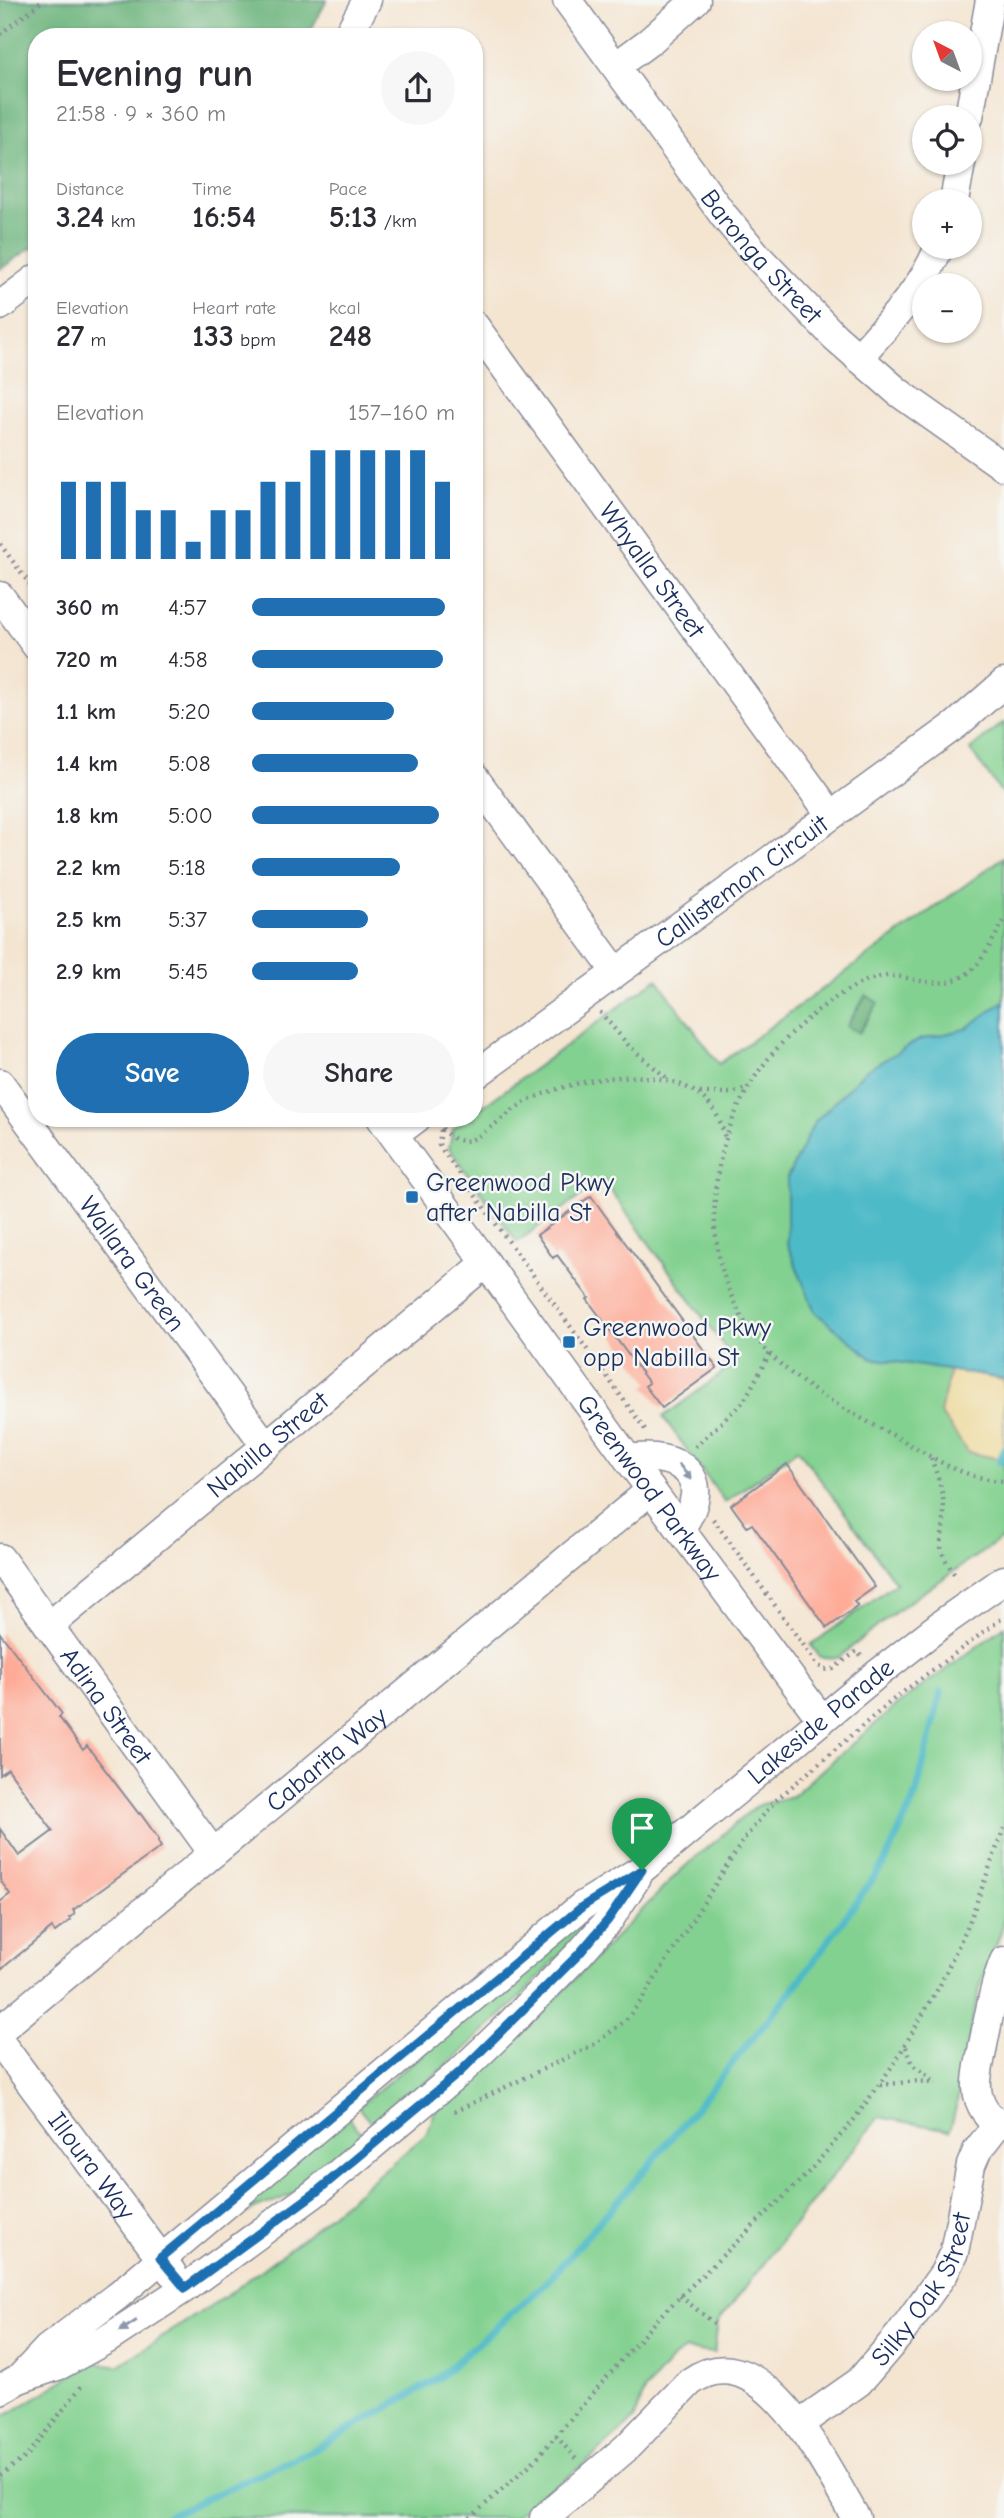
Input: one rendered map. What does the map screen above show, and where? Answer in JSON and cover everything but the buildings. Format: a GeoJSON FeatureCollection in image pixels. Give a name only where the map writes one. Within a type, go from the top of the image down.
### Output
{"type":"FeatureCollection","features":[{"type":"Feature","properties":{"kind":"street"},"geometry":{"type":"LineString","coordinates":[[352,28],[367,0]]}},
{"type":"Feature","properties":{"kind":"street","name":"Baronga Street"},"geometry":{"type":"LineString","coordinates":[[567,0],[739,236],[813,316],[858,358],[923,411],[1004,467]]}},
{"type":"Feature","properties":{"kind":"street"},"geometry":{"type":"LineString","coordinates":[[616,66],[650,41],[696,0]]}},
{"type":"Feature","properties":{"kind":"street"},"geometry":{"type":"LineString","coordinates":[[971,105],[990,0]]}},
{"type":"Feature","properties":{"kind":"street"},"geometry":{"type":"LineString","coordinates":[[858,358],[903,306],[922,280],[933,259]]}},
{"type":"Feature","properties":{"kind":"street"},"geometry":{"type":"LineString","coordinates":[[0,306],[28,285]]}},
{"type":"Feature","properties":{"kind":"street","name":"Whyalla Street"},"geometry":{"type":"LineString","coordinates":[[483,337],[831,815]]}},
{"type":"Feature","properties":{"kind":"street"},"geometry":{"type":"LineString","coordinates":[[0,596],[28,635]]}},
{"type":"Feature","properties":{"kind":"street","name":"Callistemon Circuit"},"geometry":{"type":"LineString","coordinates":[[483,1069],[957,724],[1004,683]]}},
{"type":"Feature","properties":{"kind":"street"},"geometry":{"type":"LineString","coordinates":[[483,789],[616,972]]}},
{"type":"Feature","properties":{"kind":"street","name":"Wallara Green"},"geometry":{"type":"LineString","coordinates":[[0,1083],[28,1121]]}},
{"type":"Feature","properties":{"kind":"street","name":"Wallara Green"},"geometry":{"type":"LineString","coordinates":[[32,1127],[266,1446]]}},
{"type":"Feature","properties":{"kind":"street","name":"Greenwood Parkway"},"geometry":{"type":"LineString","coordinates":[[387,1127],[822,1720]]}},
{"type":"Feature","properties":{"kind":"street","name":"Nabilla Street"},"geometry":{"type":"LineString","coordinates":[[49,1626],[486,1263]]}},
{"type":"Feature","properties":{"kind":"street"},"geometry":{"type":"LineString","coordinates":[[628,1459],[660,1457],[680,1464],[687,1471],[695,1493],[694,1505],[680,1529]]}},
{"type":"Feature","properties":{"kind":"street","name":"Cabarita Way"},"geometry":{"type":"LineString","coordinates":[[0,2030],[651,1490]]}},
{"type":"Feature","properties":{"kind":"street","name":"Adina Street"},"geometry":{"type":"LineString","coordinates":[[0,1558],[213,1853]]}},
{"type":"Feature","properties":{"kind":"street","name":"Lakeside Parade"},"geometry":{"type":"LineString","coordinates":[[9,2384],[47,2349],[117,2296],[583,1906],[642,1870],[934,1629],[1004,1580]]}},
{"type":"Feature","properties":{"kind":"street","name":"Lakeside Parade"},"geometry":{"type":"LineString","coordinates":[[9,2384],[60,2365],[83,2352],[185,2288],[315,2193],[460,2072],[579,1954],[608,1920],[642,1870]]}},
{"type":"Feature","properties":{"kind":"street"},"geometry":{"type":"LineString","coordinates":[[1001,2124],[988,2115],[980,2103],[977,2088],[992,2000],[1004,1961]]}},
{"type":"Feature","properties":{"kind":"street","name":"Illoura Way"},"geometry":{"type":"LineString","coordinates":[[0,2042],[185,2288]]}},
{"type":"Feature","properties":{"kind":"street","name":"Silky Oak Street"},"geometry":{"type":"LineString","coordinates":[[799,2424],[859,2382],[900,2334],[944,2273],[954,2252],[971,2165],[977,2151],[1001,2124]]}},
{"type":"Feature","properties":{"kind":"street"},"geometry":{"type":"LineString","coordinates":[[544,2518],[626,2448],[690,2382],[702,2374],[716,2370],[729,2370],[744,2375],[781,2403],[799,2424],[856,2518]]}},
{"type":"Feature","properties":{"kind":"path"},"geometry":{"type":"LineString","coordinates":[[0,34],[44,0]]}},
{"type":"Feature","properties":{"kind":"path"},"geometry":{"type":"LineString","coordinates":[[0,544],[28,582]]}},
{"type":"Feature","properties":{"kind":"path"},"geometry":{"type":"LineString","coordinates":[[1004,921],[983,959],[968,974],[950,983],[888,976],[867,980],[845,990],[815,1013],[768,1058],[734,1114],[715,1190],[714,1221],[717,1252],[728,1290],[740,1313],[769,1353],[818,1393],[931,1458],[962,1474],[984,1480],[1004,1481]]}},
{"type":"Feature","properties":{"kind":"path"},"geometry":{"type":"LineString","coordinates":[[599,1011],[629,1046],[668,1080]]}},
{"type":"Feature","properties":{"kind":"path"},"geometry":{"type":"LineString","coordinates":[[437,1127],[457,1140],[470,1140],[525,1102],[555,1088],[585,1080],[645,1077],[668,1080],[699,1093],[732,1093],[749,1087]]}},
{"type":"Feature","properties":{"kind":"path"},"geometry":{"type":"LineString","coordinates":[[699,1093],[718,1118],[725,1143]]}},
{"type":"Feature","properties":{"kind":"path"},"geometry":{"type":"LineString","coordinates":[[434,1127],[443,1151],[652,1436]]}},
{"type":"Feature","properties":{"kind":"path"},"geometry":{"type":"LineString","coordinates":[[701,1455],[691,1447],[744,1401],[769,1353]]}},
{"type":"Feature","properties":{"kind":"path"},"geometry":{"type":"LineString","coordinates":[[931,1458],[943,1496],[940,1550],[957,1578]]}},
{"type":"Feature","properties":{"kind":"path"},"geometry":{"type":"LineString","coordinates":[[711,1511],[719,1530],[817,1664],[824,1670],[834,1669],[857,1651]]}},
{"type":"Feature","properties":{"kind":"path"},"geometry":{"type":"LineString","coordinates":[[470,2518],[515,2480],[680,2296],[806,2175],[880,2085],[906,2046],[940,1985],[958,1947],[1004,1828]]}},
{"type":"Feature","properties":{"kind":"path"},"geometry":{"type":"LineString","coordinates":[[880,2085],[918,2081],[936,2083],[914,2065],[906,2046]]}},
{"type":"Feature","properties":{"kind":"path"},"geometry":{"type":"LineString","coordinates":[[680,2296],[715,2324]]}},
{"type":"Feature","properties":{"kind":"path"},"geometry":{"type":"LineString","coordinates":[[556,2436],[582,2466]]}},
{"type":"Feature","properties":{"kind":"green space"},"geometry":{"type":"Polygon","coordinates":[[[0,0],[327,0],[312,28],[28,28],[28,250],[0,269],[0,0]]]}},
{"type":"Feature","properties":{"kind":"green space"},"geometry":{"type":"Polygon","coordinates":[[[1004,722],[1004,796],[970,750],[1004,722]]]}},
{"type":"Feature","properties":{"kind":"green space"},"geometry":{"type":"Polygon","coordinates":[[[1004,857],[1004,1537],[903,1606],[838,1658],[820,1657],[811,1645],[896,1583],[798,1449],[725,1502],[663,1417],[736,1363],[603,1180],[517,1242],[449,1148],[453,1129],[483,1127],[483,1106],[657,979],[719,1064],[1004,857]]]}},
{"type":"Feature","properties":{"kind":"green space"},"geometry":{"type":"Polygon","coordinates":[[[866,995],[878,1003],[859,1033],[847,1026],[866,995]]]}},
{"type":"Feature","properties":{"kind":"green space"},"geometry":{"type":"Polygon","coordinates":[[[1004,1627],[1004,1918],[976,2003],[950,2130],[879,2117],[718,2322],[714,2353],[685,2350],[674,2357],[645,2390],[634,2420],[586,2463],[512,2518],[0,2518],[0,2419],[94,2362],[118,2366],[236,2289],[299,2241],[427,2134],[435,2111],[534,2021],[681,1870],[756,1806],[792,1796],[897,1705],[1004,1627]]]}},
{"type":"Feature","properties":{"kind":"green space"},"geometry":{"type":"Polygon","coordinates":[[[578,1924],[583,1930],[519,1999],[374,2127],[358,2107],[578,1924]]]}},
{"type":"Feature","properties":{"kind":"green space"},"geometry":{"type":"Polygon","coordinates":[[[348,2116],[364,2136],[295,2192],[246,2213],[240,2205],[348,2116]]]}},
{"type":"Feature","properties":{"kind":"sand"},"geometry":{"type":"Polygon","coordinates":[[[950,1370],[1004,1380],[1004,1460],[968,1452],[940,1413],[950,1370]]]}},
{"type":"Feature","properties":{"kind":"water"},"geometry":{"type":"Polygon","coordinates":[[[1004,1001],[1004,1379],[871,1358],[815,1312],[787,1244],[787,1178],[814,1123],[865,1071],[919,1040],[965,1029],[1004,1001]]]}},
{"type":"Feature","properties":{"kind":"waterway"},"geometry":{"type":"LineString","coordinates":[[1000,1462],[1004,1448]]}},
{"type":"Feature","properties":{"kind":"waterway"},"geometry":{"type":"LineString","coordinates":[[163,2518],[315,2449],[437,2379],[543,2286],[650,2164],[798,1983],[885,1862],[916,1795],[941,1692]]}},
{"type":"Feature","properties":{"kind":"place","name":"Greenwood Pkwy after Nabilla St"},"geometry":{"type":"Point","coordinates":[412,1197]}},
{"type":"Feature","properties":{"kind":"place","name":"Greenwood Pkwy opp Nabilla St"},"geometry":{"type":"Point","coordinates":[569,1342]}},
{"type":"Feature","properties":{"kind":"route"},"geometry":{"type":"LineString","coordinates":[[642,1870],[608,1920],[579,1954],[460,2072],[315,2193],[185,2288],[160,2258],[583,1906],[642,1870]]}}]}
